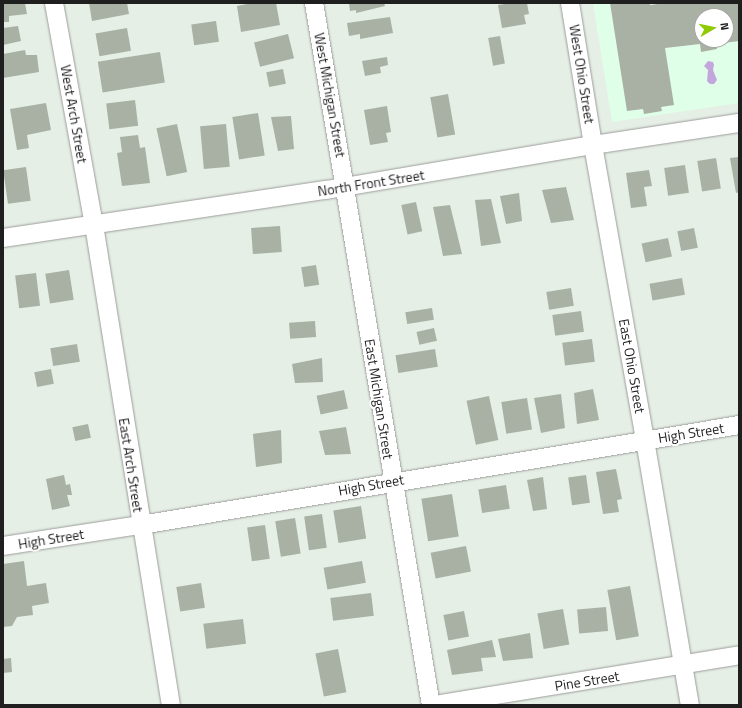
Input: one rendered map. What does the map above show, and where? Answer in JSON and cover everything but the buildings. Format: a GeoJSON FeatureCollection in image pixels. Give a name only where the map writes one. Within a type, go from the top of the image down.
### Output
{"type":"FeatureCollection","features":[{"type":"Feature","properties":{"kind":"street","name":"West Arch Street"},"geometry":{"type":"LineString","coordinates":[[54,3],[94,225]]}},
{"type":"Feature","properties":{"kind":"street","name":"West Michigan Street"},"geometry":{"type":"LineString","coordinates":[[314,3],[345,187]]}},
{"type":"Feature","properties":{"kind":"street","name":"West Ohio Street"},"geometry":{"type":"LineString","coordinates":[[570,3],[593,145]]}},
{"type":"Feature","properties":{"kind":"street","name":"North Front Street"},"geometry":{"type":"LineString","coordinates":[[3,238],[345,187],[593,145],[739,123]]}},
{"type":"Feature","properties":{"kind":"street","name":"East Ohio Street"},"geometry":{"type":"LineString","coordinates":[[593,145],[690,705]]}},
{"type":"Feature","properties":{"kind":"street","name":"East Michigan Street"},"geometry":{"type":"LineString","coordinates":[[345,187],[392,481],[431,705]]}},
{"type":"Feature","properties":{"kind":"street","name":"East Arch Street"},"geometry":{"type":"LineString","coordinates":[[94,225],[171,705]]}},
{"type":"Feature","properties":{"kind":"street","name":"High Street"},"geometry":{"type":"LineString","coordinates":[[3,546],[141,525],[392,481],[739,425]]}},
{"type":"Feature","properties":{"kind":"street","name":"Pine Street"},"geometry":{"type":"LineString","coordinates":[[435,705],[739,655]]}},
{"type":"Feature","properties":{"kind":"shaded area"},"geometry":{"type":"Polygon","coordinates":[[[593,3],[739,3],[739,103],[612,122],[593,3]]]}},
{"type":"Feature","properties":{"kind":"shaded area"},"geometry":{"type":"Polygon","coordinates":[[[708,61],[713,62],[714,65],[713,70],[717,80],[714,84],[710,84],[707,81],[708,70],[704,66],[708,61]]]}}]}
